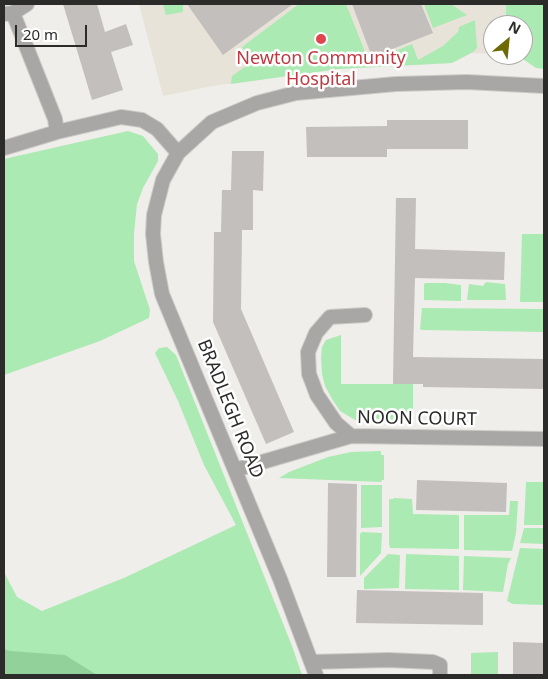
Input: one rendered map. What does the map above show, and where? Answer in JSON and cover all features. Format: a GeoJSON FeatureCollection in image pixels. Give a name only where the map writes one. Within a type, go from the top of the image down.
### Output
{"type":"FeatureCollection","features":[{"type":"Feature","properties":{"kind":"street"},"geometry":{"type":"LineString","coordinates":[[27,4],[9,14],[54,118],[58,132]]}},
{"type":"Feature","properties":{"kind":"street","name":"BRADLEGH ROAD"},"geometry":{"type":"LineString","coordinates":[[314,669],[235,470],[162,294],[153,234],[154,215],[164,180],[178,153],[212,122],[257,103],[296,92],[396,84],[467,82],[544,86]]}},
{"type":"Feature","properties":{"kind":"street"},"geometry":{"type":"LineString","coordinates":[[4,148],[58,132],[121,117],[142,120],[157,129],[178,153]]}},
{"type":"Feature","properties":{"kind":"street"},"geometry":{"type":"LineString","coordinates":[[350,436],[336,423],[317,395],[309,374],[308,352],[316,333],[330,317],[366,315]]}},
{"type":"Feature","properties":{"kind":"street","name":"NOON COURT"},"geometry":{"type":"LineString","coordinates":[[235,470],[350,436],[544,439]]}},
{"type":"Feature","properties":{"kind":"street"},"geometry":{"type":"LineString","coordinates":[[314,669],[389,660],[433,662],[440,665],[440,675]]}},
{"type":"Feature","properties":{"kind":"shaded area","name":"Newton Community Hospital"},"geometry":{"type":"Polygon","coordinates":[[[139,4],[518,4],[518,15],[483,15],[483,54],[471,53],[452,63],[338,69],[213,86],[163,96],[139,4]]]}},
{"type":"Feature","properties":{"kind":"green space"},"geometry":{"type":"Polygon","coordinates":[[[163,4],[183,4],[183,12],[166,15],[163,4]]]}},
{"type":"Feature","properties":{"kind":"green space"},"geometry":{"type":"Polygon","coordinates":[[[299,4],[346,4],[369,62],[412,44],[418,60],[443,46],[458,32],[459,27],[475,20],[477,48],[452,63],[338,69],[231,84],[232,76],[252,62],[242,47],[299,4]]]}},
{"type":"Feature","properties":{"kind":"green space"},"geometry":{"type":"Polygon","coordinates":[[[424,4],[451,4],[467,15],[433,28],[424,4]]]}},
{"type":"Feature","properties":{"kind":"green space"},"geometry":{"type":"Polygon","coordinates":[[[506,4],[544,4],[544,69],[536,68],[532,65],[533,15],[506,15],[506,4]]]}},
{"type":"Feature","properties":{"kind":"green space"},"geometry":{"type":"Polygon","coordinates":[[[128,131],[143,136],[158,154],[158,161],[143,188],[137,204],[134,233],[134,261],[150,310],[149,318],[100,341],[4,375],[4,159],[128,131]]]}},
{"type":"Feature","properties":{"kind":"green space"},"geometry":{"type":"Polygon","coordinates":[[[522,234],[544,234],[544,302],[520,302],[522,234]]]}},
{"type":"Feature","properties":{"kind":"green space"},"geometry":{"type":"Polygon","coordinates":[[[486,282],[505,284],[506,300],[467,300],[469,284],[483,286],[486,282]]]}},
{"type":"Feature","properties":{"kind":"green space"},"geometry":{"type":"Polygon","coordinates":[[[424,284],[461,285],[461,301],[424,300],[424,284]]]}},
{"type":"Feature","properties":{"kind":"green space"},"geometry":{"type":"Polygon","coordinates":[[[422,308],[544,309],[544,332],[422,330],[420,329],[422,308]]]}},
{"type":"Feature","properties":{"kind":"green space"},"geometry":{"type":"Polygon","coordinates":[[[341,335],[341,384],[413,384],[412,421],[363,418],[362,424],[340,411],[325,386],[321,357],[322,347],[326,340],[341,335]]]}},
{"type":"Feature","properties":{"kind":"green space"},"geometry":{"type":"Polygon","coordinates":[[[167,347],[176,355],[302,675],[4,675],[4,572],[17,597],[42,611],[126,577],[236,525],[204,465],[178,401],[155,353],[159,348],[167,347]]]}},
{"type":"Feature","properties":{"kind":"green space"},"geometry":{"type":"Polygon","coordinates":[[[381,451],[381,455],[384,455],[384,480],[381,482],[279,478],[289,472],[328,457],[351,452],[381,451]]]}},
{"type":"Feature","properties":{"kind":"green space"},"geometry":{"type":"Polygon","coordinates":[[[526,482],[544,482],[544,525],[524,525],[526,482]]]}},
{"type":"Feature","properties":{"kind":"green space"},"geometry":{"type":"Polygon","coordinates":[[[361,485],[382,485],[382,527],[361,528],[361,485]]]}},
{"type":"Feature","properties":{"kind":"green space"},"geometry":{"type":"Polygon","coordinates":[[[389,499],[412,499],[413,514],[459,515],[459,549],[390,548],[389,499]]]}},
{"type":"Feature","properties":{"kind":"green space"},"geometry":{"type":"Polygon","coordinates":[[[510,501],[518,501],[516,533],[512,551],[464,550],[464,515],[509,515],[510,501]]]}},
{"type":"Feature","properties":{"kind":"green space"},"geometry":{"type":"Polygon","coordinates":[[[524,528],[544,528],[544,544],[520,543],[524,528]]]}},
{"type":"Feature","properties":{"kind":"green space"},"geometry":{"type":"Polygon","coordinates":[[[362,532],[382,533],[381,553],[360,576],[360,534],[362,532]]]}},
{"type":"Feature","properties":{"kind":"green space"},"geometry":{"type":"Polygon","coordinates":[[[520,548],[544,549],[544,605],[513,604],[507,601],[520,548]]]}},
{"type":"Feature","properties":{"kind":"green space"},"geometry":{"type":"Polygon","coordinates":[[[388,554],[400,555],[399,588],[364,589],[364,578],[388,554]]]}},
{"type":"Feature","properties":{"kind":"green space"},"geometry":{"type":"Polygon","coordinates":[[[406,554],[459,556],[459,590],[405,589],[406,554]]]}},
{"type":"Feature","properties":{"kind":"green space"},"geometry":{"type":"Polygon","coordinates":[[[464,556],[511,558],[508,564],[503,592],[463,590],[464,556]]]}},
{"type":"Feature","properties":{"kind":"green space"},"geometry":{"type":"Polygon","coordinates":[[[4,649],[65,655],[97,675],[4,675],[4,649]]]}},
{"type":"Feature","properties":{"kind":"green space"},"geometry":{"type":"Polygon","coordinates":[[[498,652],[498,675],[471,675],[471,653],[498,652]]]}},
{"type":"Feature","properties":{"kind":"building"},"geometry":{"type":"Polygon","coordinates":[[[63,4],[97,4],[105,32],[126,24],[133,45],[111,52],[123,90],[92,100],[63,4]]]}},
{"type":"Feature","properties":{"kind":"building"},"geometry":{"type":"Polygon","coordinates":[[[187,4],[293,4],[223,55],[187,4]]]}},
{"type":"Feature","properties":{"kind":"building"},"geometry":{"type":"Polygon","coordinates":[[[352,4],[421,4],[433,33],[372,57],[352,4]]]}},
{"type":"Feature","properties":{"kind":"building"},"geometry":{"type":"Polygon","coordinates":[[[387,120],[468,120],[468,149],[387,149],[387,157],[307,157],[306,127],[387,126],[387,120]]]}},
{"type":"Feature","properties":{"kind":"building"},"geometry":{"type":"Polygon","coordinates":[[[232,151],[264,151],[263,191],[253,190],[253,230],[242,230],[241,309],[294,432],[266,444],[213,322],[214,232],[221,232],[222,190],[231,190],[232,151]]]}},
{"type":"Feature","properties":{"kind":"building"},"geometry":{"type":"Polygon","coordinates":[[[396,198],[416,198],[415,249],[505,252],[504,280],[415,278],[413,357],[544,359],[544,389],[423,387],[423,384],[393,384],[396,198]]]}},
{"type":"Feature","properties":{"kind":"building"},"geometry":{"type":"Polygon","coordinates":[[[417,480],[507,483],[506,512],[416,510],[417,480]]]}},
{"type":"Feature","properties":{"kind":"building"},"geometry":{"type":"Polygon","coordinates":[[[328,483],[357,484],[356,577],[327,577],[328,483]]]}},
{"type":"Feature","properties":{"kind":"building"},"geometry":{"type":"Polygon","coordinates":[[[357,590],[483,593],[483,625],[356,623],[357,590]]]}},
{"type":"Feature","properties":{"kind":"building"},"geometry":{"type":"Polygon","coordinates":[[[513,642],[544,643],[544,674],[513,674],[513,642]]]}},
{"type":"Feature","properties":{"kind":"place","name":"Newton Community Hospital"},"geometry":{"type":"Point","coordinates":[321,39]}}]}
